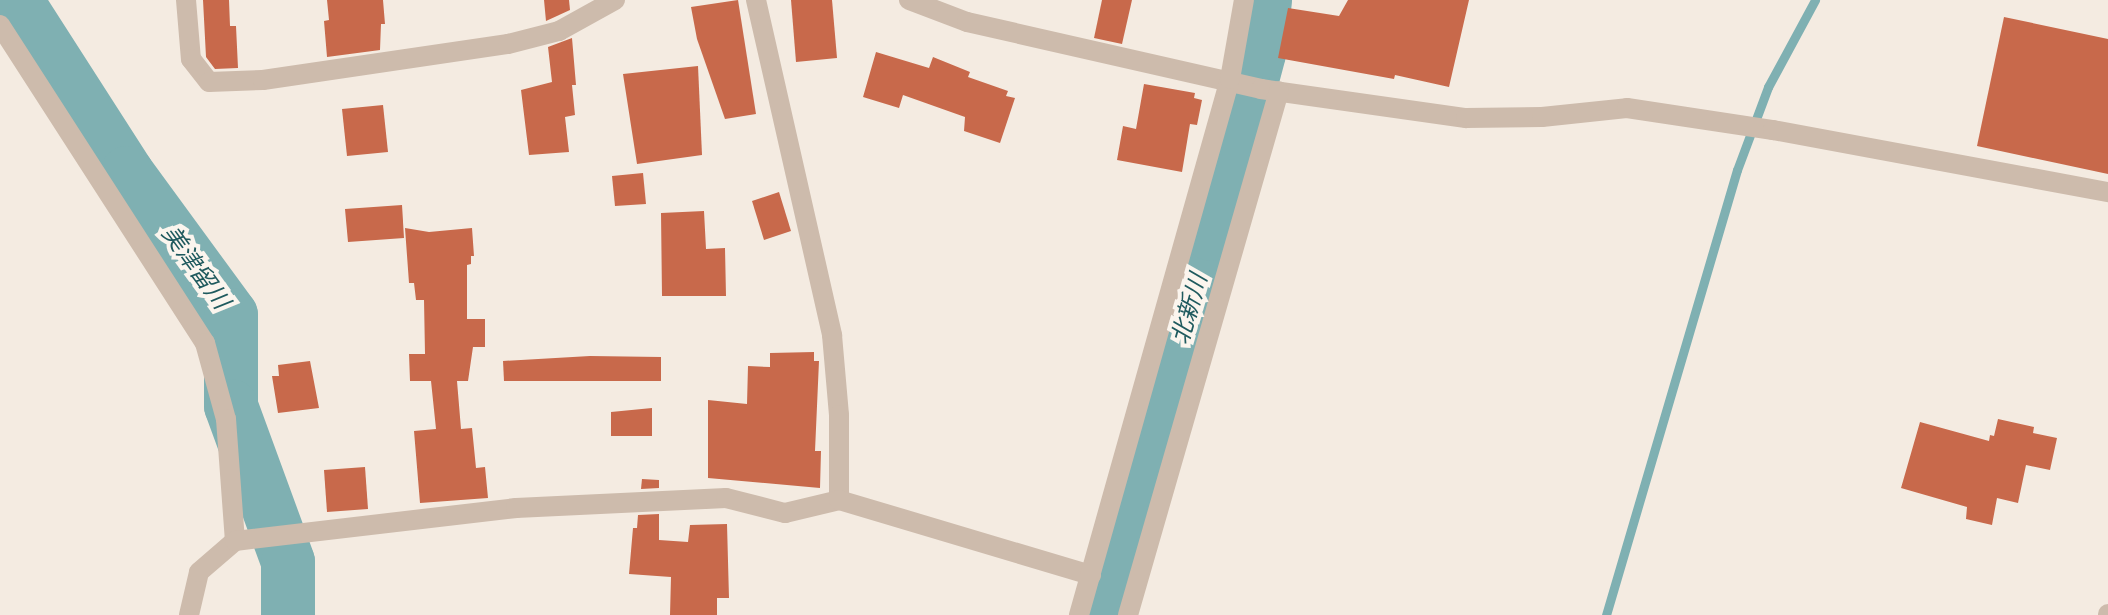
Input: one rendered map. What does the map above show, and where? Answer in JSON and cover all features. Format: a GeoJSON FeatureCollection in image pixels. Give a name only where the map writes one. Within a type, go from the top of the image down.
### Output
{"type":"FeatureCollection","features":[{"type":"Feature","properties":{"kind":"street"},"geometry":{"type":"LineString","coordinates":[[186,0],[191,59],[209,82],[263,80],[508,44],[559,31],[615,0]]}},
{"type":"Feature","properties":{"kind":"street"},"geometry":{"type":"LineString","coordinates":[[756,0],[832,335],[839,415],[839,500]]}},
{"type":"Feature","properties":{"kind":"street"},"geometry":{"type":"LineString","coordinates":[[909,0],[967,22],[1270,90],[1466,118],[1542,117],[1627,108],[1773,130],[2108,192]]}},
{"type":"Feature","properties":{"kind":"street"},"geometry":{"type":"LineString","coordinates":[[1079,615],[1230,79],[1244,0]]}},
{"type":"Feature","properties":{"kind":"street"},"geometry":{"type":"LineString","coordinates":[[0,25],[205,343],[226,419],[246,541]]}},
{"type":"Feature","properties":{"kind":"street"},"geometry":{"type":"LineString","coordinates":[[1128,615],[1270,90]]}},
{"type":"Feature","properties":{"kind":"street"},"geometry":{"type":"LineString","coordinates":[[189,615],[199,572],[246,541],[516,508],[726,498],[785,513],[839,500],[1091,575]]}},
{"type":"Feature","properties":{"kind":"building"},"geometry":{"type":"Polygon","coordinates":[[[203,0],[229,0],[230,26],[236,26],[238,68],[215,69],[206,57],[203,0]]]}},
{"type":"Feature","properties":{"kind":"building"},"geometry":{"type":"Polygon","coordinates":[[[327,0],[383,0],[385,24],[381,24],[380,50],[327,57],[324,21],[329,20],[327,0]]]}},
{"type":"Feature","properties":{"kind":"building"},"geometry":{"type":"Polygon","coordinates":[[[544,0],[569,0],[570,10],[546,21],[544,0]]]}},
{"type":"Feature","properties":{"kind":"building"},"geometry":{"type":"Polygon","coordinates":[[[738,0],[756,114],[725,119],[697,39],[691,7],[738,0]]]}},
{"type":"Feature","properties":{"kind":"building"},"geometry":{"type":"Polygon","coordinates":[[[791,0],[832,0],[837,58],[796,62],[791,0]]]}},
{"type":"Feature","properties":{"kind":"building"},"geometry":{"type":"Polygon","coordinates":[[[1102,0],[1132,0],[1122,44],[1094,38],[1102,0]]]}},
{"type":"Feature","properties":{"kind":"building"},"geometry":{"type":"Polygon","coordinates":[[[1348,0],[1469,0],[1449,87],[1395,75],[1394,79],[1278,58],[1288,8],[1339,16],[1348,0]]]}},
{"type":"Feature","properties":{"kind":"building"},"geometry":{"type":"Polygon","coordinates":[[[2004,17],[2108,39],[2108,174],[1977,146],[2004,17]]]}},
{"type":"Feature","properties":{"kind":"building"},"geometry":{"type":"Polygon","coordinates":[[[572,38],[576,85],[572,85],[575,115],[565,117],[569,152],[529,155],[521,90],[552,82],[548,47],[572,38]]]}},
{"type":"Feature","properties":{"kind":"building"},"geometry":{"type":"Polygon","coordinates":[[[876,52],[929,68],[933,57],[970,72],[968,77],[1008,91],[1006,96],[1015,98],[1000,143],[964,131],[965,117],[903,95],[899,108],[863,97],[876,52]]]}},
{"type":"Feature","properties":{"kind":"building"},"geometry":{"type":"Polygon","coordinates":[[[698,66],[702,155],[637,164],[623,74],[698,66]]]}},
{"type":"Feature","properties":{"kind":"building"},"geometry":{"type":"Polygon","coordinates":[[[1144,84],[1195,93],[1194,98],[1202,100],[1197,125],[1190,124],[1182,172],[1117,160],[1123,126],[1136,129],[1144,84]]]}},
{"type":"Feature","properties":{"kind":"building"},"geometry":{"type":"Polygon","coordinates":[[[383,105],[388,152],[347,156],[342,109],[383,105]]]}},
{"type":"Feature","properties":{"kind":"building"},"geometry":{"type":"Polygon","coordinates":[[[643,173],[646,204],[615,206],[612,176],[643,173]]]}},
{"type":"Feature","properties":{"kind":"building"},"geometry":{"type":"Polygon","coordinates":[[[779,192],[791,231],[764,240],[752,201],[779,192]]]}},
{"type":"Feature","properties":{"kind":"building"},"geometry":{"type":"Polygon","coordinates":[[[402,205],[404,238],[348,242],[345,209],[402,205]]]}},
{"type":"Feature","properties":{"kind":"building"},"geometry":{"type":"Polygon","coordinates":[[[704,211],[706,249],[725,248],[726,296],[662,296],[661,213],[704,211]]]}},
{"type":"Feature","properties":{"kind":"building"},"geometry":{"type":"Polygon","coordinates":[[[405,228],[429,232],[472,228],[474,256],[471,256],[471,264],[467,265],[467,319],[485,319],[485,347],[473,347],[468,381],[457,381],[461,429],[472,428],[476,468],[485,467],[488,498],[420,503],[414,431],[436,429],[431,381],[410,381],[409,354],[425,354],[424,300],[416,300],[414,283],[409,283],[405,228]]]}},
{"type":"Feature","properties":{"kind":"building"},"geometry":{"type":"Polygon","coordinates":[[[814,352],[814,361],[819,361],[815,451],[821,451],[820,488],[708,478],[708,400],[747,404],[748,366],[770,367],[770,353],[814,352]]]}},
{"type":"Feature","properties":{"kind":"building"},"geometry":{"type":"Polygon","coordinates":[[[590,356],[661,357],[661,381],[504,381],[503,361],[590,356]]]}},
{"type":"Feature","properties":{"kind":"building"},"geometry":{"type":"Polygon","coordinates":[[[310,361],[319,408],[278,413],[272,376],[279,376],[278,365],[310,361]]]}},
{"type":"Feature","properties":{"kind":"building"},"geometry":{"type":"Polygon","coordinates":[[[652,408],[652,436],[611,436],[611,412],[652,408]]]}},
{"type":"Feature","properties":{"kind":"building"},"geometry":{"type":"Polygon","coordinates":[[[1998,419],[2034,427],[2033,433],[2057,438],[2050,470],[2026,465],[2018,503],[1997,498],[1992,525],[1966,519],[1967,507],[1901,488],[1920,422],[1989,441],[1990,435],[1994,436],[1998,419]]]}},
{"type":"Feature","properties":{"kind":"building"},"geometry":{"type":"Polygon","coordinates":[[[365,467],[368,509],[327,512],[324,470],[365,467]]]}},
{"type":"Feature","properties":{"kind":"building"},"geometry":{"type":"Polygon","coordinates":[[[642,479],[659,480],[659,488],[641,489],[642,479]]]}},
{"type":"Feature","properties":{"kind":"building"},"geometry":{"type":"Polygon","coordinates":[[[659,514],[659,540],[688,542],[690,525],[727,524],[729,598],[717,598],[717,615],[670,615],[671,577],[629,574],[633,528],[637,528],[638,515],[659,514]]]}},
{"type":"Feature","properties":{"kind":"waterway","name":"美津留川"},"geometry":{"type":"LineString","coordinates":[[16,0],[127,173],[231,315],[231,406],[288,562],[288,615]]}},
{"type":"Feature","properties":{"kind":"waterway","name":"北新川"},"geometry":{"type":"LineString","coordinates":[[1101,615],[1211,234],[1259,53],[1265,0]]}},
{"type":"Feature","properties":{"kind":"waterway"},"geometry":{"type":"LineString","coordinates":[[1606,615],[1737,170],[1768,87],[1815,0]]}}]}
